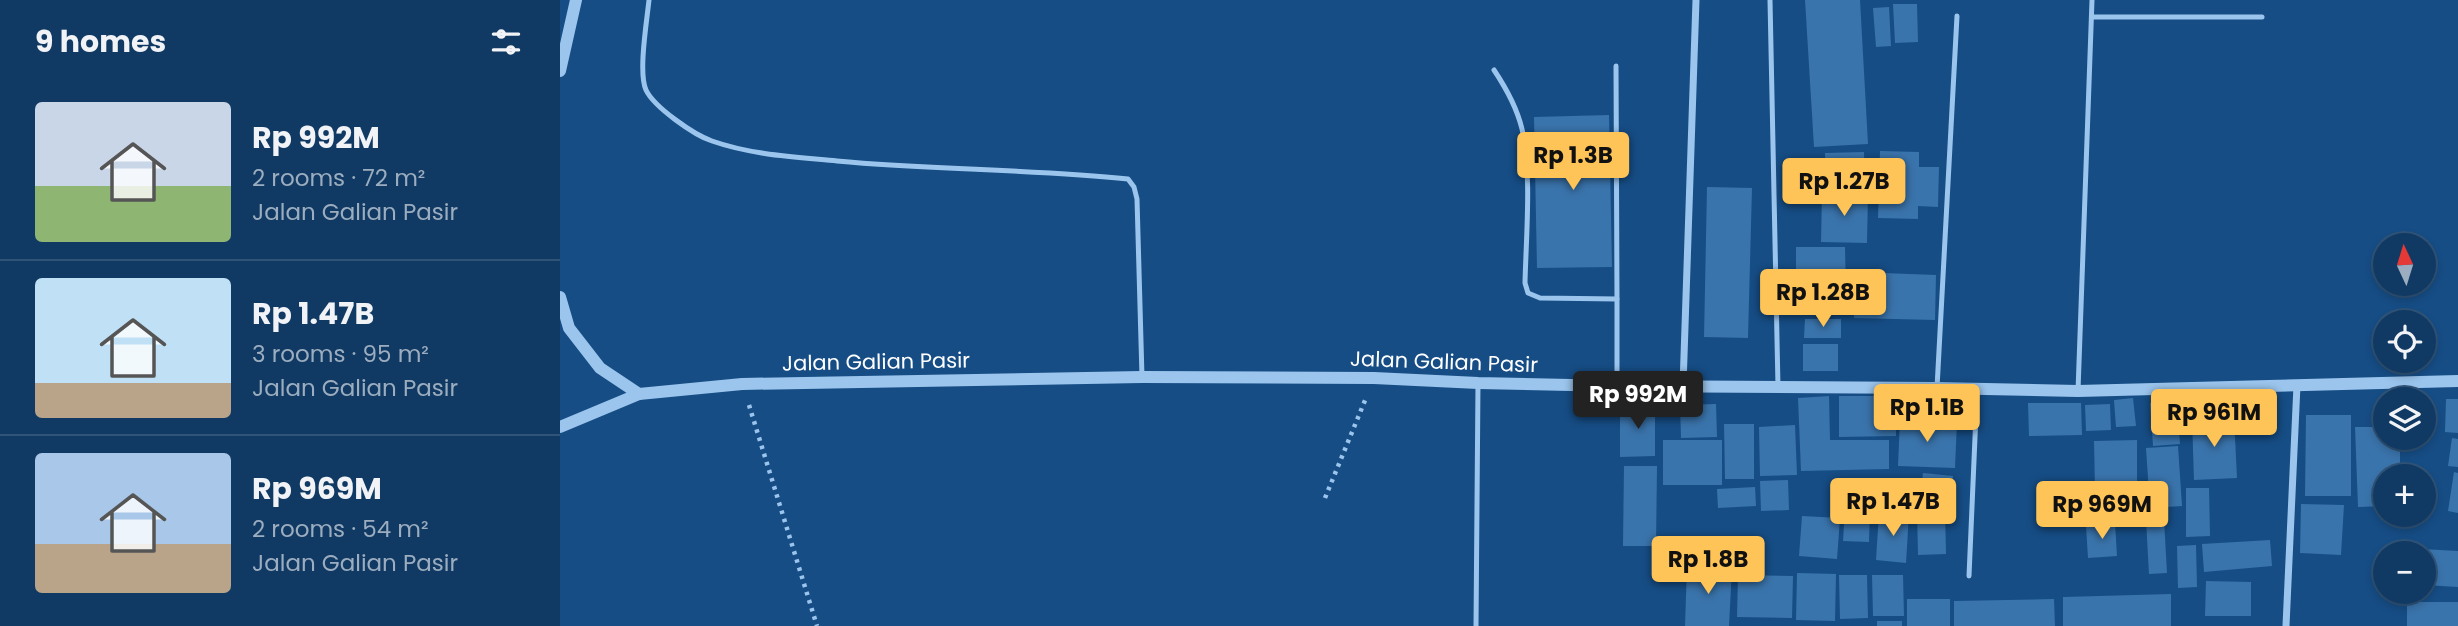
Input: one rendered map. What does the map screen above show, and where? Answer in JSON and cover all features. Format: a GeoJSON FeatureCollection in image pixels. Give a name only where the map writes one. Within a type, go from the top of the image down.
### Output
{"type":"FeatureCollection","features":[{"type":"Feature","properties":{"kind":"street"},"geometry":{"type":"LineString","coordinates":[[560,71],[576,0]]}},
{"type":"Feature","properties":{"kind":"street"},"geometry":{"type":"LineString","coordinates":[[1683,386],[1696,0]]}},
{"type":"Feature","properties":{"kind":"street"},"geometry":{"type":"LineString","coordinates":[[560,297],[569,328],[600,368],[639,394]]}},
{"type":"Feature","properties":{"kind":"street","name":"Jalan Galian Pasir"},"geometry":{"type":"LineString","coordinates":[[560,427],[639,394],[742,384],[1142,377],[1374,377],[1478,383],[1617,386],[2078,391],[2458,381]]}},
{"type":"Feature","properties":{"kind":"street"},"geometry":{"type":"LineString","coordinates":[[2286,626],[2297,385]]}},
{"type":"Feature","properties":{"kind":"lane"},"geometry":{"type":"LineString","coordinates":[[649,0],[643,70],[645,89],[662,110],[709,140],[763,154],[885,166],[1060,172],[1128,179],[1135,187],[1137,199],[1142,377]]}},
{"type":"Feature","properties":{"kind":"lane"},"geometry":{"type":"LineString","coordinates":[[1770,0],[1779,387]]}},
{"type":"Feature","properties":{"kind":"lane"},"geometry":{"type":"LineString","coordinates":[[2078,391],[2092,0]]}},
{"type":"Feature","properties":{"kind":"lane"},"geometry":{"type":"LineString","coordinates":[[1937,388],[1957,16]]}},
{"type":"Feature","properties":{"kind":"lane"},"geometry":{"type":"LineString","coordinates":[[2092,17],[2262,17]]}},
{"type":"Feature","properties":{"kind":"lane"},"geometry":{"type":"LineString","coordinates":[[1616,66],[1617,386]]}},
{"type":"Feature","properties":{"kind":"lane"},"geometry":{"type":"LineString","coordinates":[[1494,70],[1514,107],[1522,129],[1526,160],[1525,283],[1528,293],[1540,298],[1617,299]]}},
{"type":"Feature","properties":{"kind":"lane"},"geometry":{"type":"LineString","coordinates":[[1476,626],[1478,383]]}},
{"type":"Feature","properties":{"kind":"lane"},"geometry":{"type":"LineString","coordinates":[[1969,576],[1977,388]]}},
{"type":"Feature","properties":{"kind":"path"},"geometry":{"type":"LineString","coordinates":[[1325,498],[1374,377]]}},
{"type":"Feature","properties":{"kind":"path"},"geometry":{"type":"LineString","coordinates":[[742,384],[817,626]]}},
{"type":"Feature","properties":{"kind":"building"},"geometry":{"type":"Polygon","coordinates":[[[1805,0],[1860,0],[1868,144],[1814,147],[1805,0]]]}},
{"type":"Feature","properties":{"kind":"building"},"geometry":{"type":"Polygon","coordinates":[[[1893,4],[1917,4],[1918,42],[1895,43],[1893,4]]]}},
{"type":"Feature","properties":{"kind":"building"},"geometry":{"type":"Polygon","coordinates":[[[1889,7],[1891,46],[1876,47],[1873,8],[1889,7]]]}},
{"type":"Feature","properties":{"kind":"building"},"geometry":{"type":"Polygon","coordinates":[[[1609,115],[1612,267],[1537,268],[1534,117],[1609,115]]]}},
{"type":"Feature","properties":{"kind":"building"},"geometry":{"type":"Polygon","coordinates":[[[1880,151],[1919,152],[1919,167],[1939,167],[1938,207],[1918,206],[1918,219],[1878,218],[1880,151]]]}},
{"type":"Feature","properties":{"kind":"building"},"geometry":{"type":"Polygon","coordinates":[[[1864,152],[1865,186],[1826,187],[1825,153],[1864,152]]]}},
{"type":"Feature","properties":{"kind":"building"},"geometry":{"type":"Polygon","coordinates":[[[1707,187],[1752,188],[1748,338],[1704,337],[1707,187]]]}},
{"type":"Feature","properties":{"kind":"building"},"geometry":{"type":"Polygon","coordinates":[[[1822,193],[1868,194],[1867,243],[1821,242],[1822,193]]]}},
{"type":"Feature","properties":{"kind":"building"},"geometry":{"type":"Polygon","coordinates":[[[1796,247],[1845,247],[1846,294],[1796,295],[1796,247]]]}},
{"type":"Feature","properties":{"kind":"building"},"geometry":{"type":"Polygon","coordinates":[[[1856,272],[1936,275],[1935,320],[1854,318],[1856,272]]]}},
{"type":"Feature","properties":{"kind":"building"},"geometry":{"type":"Polygon","coordinates":[[[1805,319],[1841,319],[1841,338],[1804,338],[1805,319]]]}},
{"type":"Feature","properties":{"kind":"building"},"geometry":{"type":"Polygon","coordinates":[[[1803,344],[1838,344],[1838,371],[1803,371],[1803,344]]]}},
{"type":"Feature","properties":{"kind":"building"},"geometry":{"type":"Polygon","coordinates":[[[1829,396],[1830,440],[1889,440],[1889,469],[1801,471],[1798,398],[1829,396]]]}},
{"type":"Feature","properties":{"kind":"building"},"geometry":{"type":"Polygon","coordinates":[[[1839,396],[1896,396],[1896,436],[1839,437],[1839,396]]]}},
{"type":"Feature","properties":{"kind":"building"},"geometry":{"type":"Polygon","coordinates":[[[2133,398],[2136,426],[2116,427],[2114,400],[2133,398]]]}},
{"type":"Feature","properties":{"kind":"building"},"geometry":{"type":"Polygon","coordinates":[[[2446,399],[2458,399],[2458,433],[2445,432],[2446,399]]]}},
{"type":"Feature","properties":{"kind":"building"},"geometry":{"type":"Polygon","coordinates":[[[2177,400],[2180,444],[2153,446],[2150,403],[2177,400]]]}},
{"type":"Feature","properties":{"kind":"building"},"geometry":{"type":"Polygon","coordinates":[[[2028,403],[2081,403],[2082,435],[2029,436],[2028,403]]]}},
{"type":"Feature","properties":{"kind":"building"},"geometry":{"type":"Polygon","coordinates":[[[1716,404],[1717,437],[1681,438],[1680,405],[1716,404]]]}},
{"type":"Feature","properties":{"kind":"building"},"geometry":{"type":"Polygon","coordinates":[[[2110,404],[2111,430],[2086,431],[2085,405],[2110,404]]]}},
{"type":"Feature","properties":{"kind":"building"},"geometry":{"type":"Polygon","coordinates":[[[1655,405],[1655,456],[1620,457],[1620,406],[1655,405]]]}},
{"type":"Feature","properties":{"kind":"building"},"geometry":{"type":"Polygon","coordinates":[[[2306,415],[2351,415],[2351,496],[2305,496],[2306,415]]]}},
{"type":"Feature","properties":{"kind":"building"},"geometry":{"type":"Polygon","coordinates":[[[2234,417],[2237,478],[2194,480],[2192,419],[2234,417]]]}},
{"type":"Feature","properties":{"kind":"building"},"geometry":{"type":"Polygon","coordinates":[[[1900,419],[1957,421],[1955,468],[1898,466],[1900,419]]]}},
{"type":"Feature","properties":{"kind":"building"},"geometry":{"type":"Polygon","coordinates":[[[1724,424],[1754,424],[1754,479],[1725,479],[1724,424]]]}},
{"type":"Feature","properties":{"kind":"building"},"geometry":{"type":"Polygon","coordinates":[[[1795,425],[1797,475],[1760,476],[1759,427],[1795,425]]]}},
{"type":"Feature","properties":{"kind":"building"},"geometry":{"type":"Polygon","coordinates":[[[2355,427],[2373,427],[2373,450],[2400,450],[2400,464],[2373,464],[2373,506],[2358,507],[2355,427]]]}},
{"type":"Feature","properties":{"kind":"building"},"geometry":{"type":"Polygon","coordinates":[[[2452,438],[2458,439],[2458,467],[2448,466],[2452,438]]]}},
{"type":"Feature","properties":{"kind":"building"},"geometry":{"type":"Polygon","coordinates":[[[1663,440],[1722,440],[1722,485],[1663,485],[1663,440]]]}},
{"type":"Feature","properties":{"kind":"building"},"geometry":{"type":"Polygon","coordinates":[[[2137,440],[2137,489],[2095,490],[2094,441],[2137,440]]]}},
{"type":"Feature","properties":{"kind":"building"},"geometry":{"type":"Polygon","coordinates":[[[2178,446],[2182,506],[2150,508],[2146,448],[2178,446]]]}},
{"type":"Feature","properties":{"kind":"building"},"geometry":{"type":"Polygon","coordinates":[[[1624,466],[1657,466],[1656,546],[1623,546],[1624,466]]]}},
{"type":"Feature","properties":{"kind":"building"},"geometry":{"type":"Polygon","coordinates":[[[2454,472],[2458,473],[2458,513],[2448,511],[2454,472]]]}},
{"type":"Feature","properties":{"kind":"building"},"geometry":{"type":"Polygon","coordinates":[[[1923,473],[1953,476],[1950,501],[1920,498],[1923,473]]]}},
{"type":"Feature","properties":{"kind":"building"},"geometry":{"type":"Polygon","coordinates":[[[1788,480],[1789,510],[1761,511],[1760,481],[1788,480]]]}},
{"type":"Feature","properties":{"kind":"building"},"geometry":{"type":"Polygon","coordinates":[[[1755,487],[1756,506],[1718,508],[1717,489],[1755,487]]]}},
{"type":"Feature","properties":{"kind":"building"},"geometry":{"type":"Polygon","coordinates":[[[2186,488],[2209,488],[2210,536],[2186,537],[2186,488]]]}},
{"type":"Feature","properties":{"kind":"building"},"geometry":{"type":"Polygon","coordinates":[[[2084,495],[2101,495],[2102,519],[2085,519],[2084,495]]]}},
{"type":"Feature","properties":{"kind":"building"},"geometry":{"type":"Polygon","coordinates":[[[2301,504],[2344,505],[2341,555],[2300,553],[2301,504]]]}},
{"type":"Feature","properties":{"kind":"building"},"geometry":{"type":"Polygon","coordinates":[[[1845,507],[1870,508],[1869,542],[1843,541],[1845,507]]]}},
{"type":"Feature","properties":{"kind":"building"},"geometry":{"type":"Polygon","coordinates":[[[1945,509],[1946,554],[1918,555],[1917,510],[1945,509]]]}},
{"type":"Feature","properties":{"kind":"building"},"geometry":{"type":"Polygon","coordinates":[[[1879,513],[1909,514],[1906,563],[1876,560],[1879,513]]]}},
{"type":"Feature","properties":{"kind":"building"},"geometry":{"type":"Polygon","coordinates":[[[1802,516],[1840,518],[1837,559],[1799,556],[1802,516]]]}},
{"type":"Feature","properties":{"kind":"building"},"geometry":{"type":"Polygon","coordinates":[[[2164,519],[2167,573],[2149,574],[2146,520],[2164,519]]]}},
{"type":"Feature","properties":{"kind":"building"},"geometry":{"type":"Polygon","coordinates":[[[2115,523],[2117,556],[2088,558],[2086,526],[2115,523]]]}},
{"type":"Feature","properties":{"kind":"building"},"geometry":{"type":"Polygon","coordinates":[[[2270,540],[2272,566],[2204,572],[2202,544],[2270,540]]]}},
{"type":"Feature","properties":{"kind":"building"},"geometry":{"type":"Polygon","coordinates":[[[2196,545],[2197,587],[2178,588],[2177,546],[2196,545]]]}},
{"type":"Feature","properties":{"kind":"building"},"geometry":{"type":"Polygon","coordinates":[[[2436,550],[2458,551],[2458,587],[2436,586],[2436,550]]]}},
{"type":"Feature","properties":{"kind":"building"},"geometry":{"type":"Polygon","coordinates":[[[1687,566],[1732,568],[1729,626],[1685,626],[1687,566]]]}},
{"type":"Feature","properties":{"kind":"building"},"geometry":{"type":"Polygon","coordinates":[[[1797,573],[1836,574],[1835,621],[1796,620],[1797,573]]]}},
{"type":"Feature","properties":{"kind":"building"},"geometry":{"type":"Polygon","coordinates":[[[1738,575],[1793,576],[1792,618],[1737,617],[1738,575]]]}},
{"type":"Feature","properties":{"kind":"building"},"geometry":{"type":"Polygon","coordinates":[[[1839,575],[1867,575],[1868,618],[1840,619],[1839,575]]]}},
{"type":"Feature","properties":{"kind":"building"},"geometry":{"type":"Polygon","coordinates":[[[1872,575],[1903,575],[1904,616],[1873,616],[1872,575]]]}},
{"type":"Feature","properties":{"kind":"building"},"geometry":{"type":"Polygon","coordinates":[[[2206,581],[2251,582],[2251,616],[2205,616],[2206,581]]]}},
{"type":"Feature","properties":{"kind":"building"},"geometry":{"type":"Polygon","coordinates":[[[2171,594],[2171,626],[2063,626],[2063,597],[2171,594]]]}},
{"type":"Feature","properties":{"kind":"building"},"geometry":{"type":"Polygon","coordinates":[[[1907,599],[1950,599],[1950,626],[1907,626],[1907,599]]]}},
{"type":"Feature","properties":{"kind":"building"},"geometry":{"type":"Polygon","coordinates":[[[2054,599],[2055,626],[1954,626],[1954,601],[2054,599]]]}},
{"type":"Feature","properties":{"kind":"building"},"geometry":{"type":"Polygon","coordinates":[[[2458,602],[2458,626],[2407,626],[2407,604],[2458,602]]]}},
{"type":"Feature","properties":{"kind":"building"},"geometry":{"type":"Polygon","coordinates":[[[1877,621],[1902,621],[1902,626],[1877,626],[1877,621]]]}}]}
